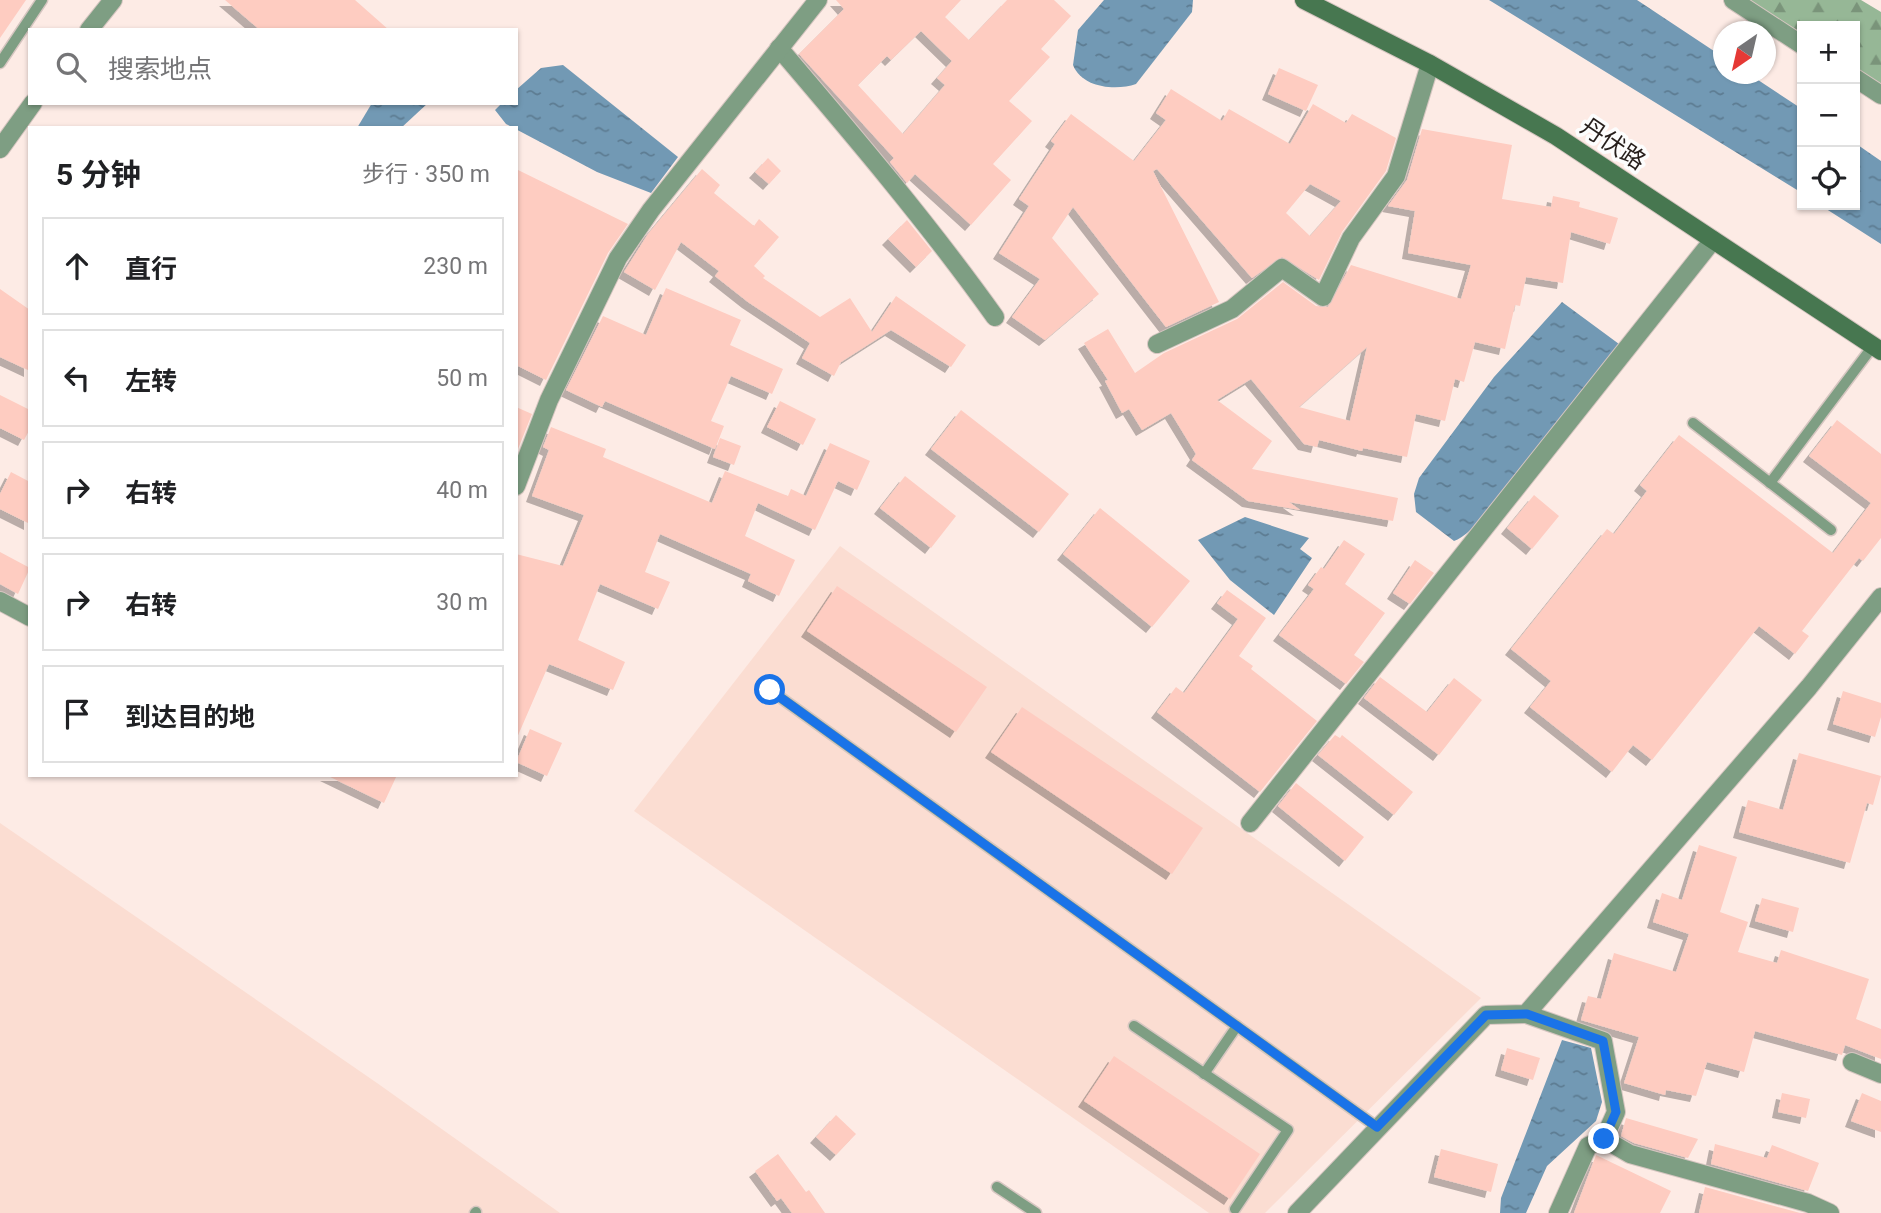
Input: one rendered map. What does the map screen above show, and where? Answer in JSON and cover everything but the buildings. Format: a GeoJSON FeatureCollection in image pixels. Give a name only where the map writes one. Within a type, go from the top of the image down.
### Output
{"type":"FeatureCollection","features":[{"type":"Feature","properties":{"kind":"main road","name":"丹伏路"},"geometry":{"type":"LineString","coordinates":[[1304,0],[1430,64],[1556,136],[1877,349]]}},
{"type":"Feature","properties":{"kind":"street"},"geometry":{"type":"LineString","coordinates":[[91,28],[113,0]]}},
{"type":"Feature","properties":{"kind":"street"},"geometry":{"type":"LineString","coordinates":[[518,481],[549,400],[618,258],[651,210],[818,0]]}},
{"type":"Feature","properties":{"kind":"street"},"geometry":{"type":"LineString","coordinates":[[1732,0],[1797,42]]}},
{"type":"Feature","properties":{"kind":"street"},"geometry":{"type":"LineString","coordinates":[[779,48],[869,153],[957,263],[995,317]]}},
{"type":"Feature","properties":{"kind":"street"},"geometry":{"type":"LineString","coordinates":[[1157,344],[1232,309],[1282,268],[1323,297],[1350,239],[1396,176],[1430,64]]}},
{"type":"Feature","properties":{"kind":"street"},"geometry":{"type":"LineString","coordinates":[[1860,81],[1881,95]]}},
{"type":"Feature","properties":{"kind":"street"},"geometry":{"type":"LineString","coordinates":[[0,149],[32,105]]}},
{"type":"Feature","properties":{"kind":"street"},"geometry":{"type":"LineString","coordinates":[[1250,823],[1713,240]]}},
{"type":"Feature","properties":{"kind":"street"},"geometry":{"type":"LineString","coordinates":[[1527,1014],[1809,687],[1881,597]]}},
{"type":"Feature","properties":{"kind":"street"},"geometry":{"type":"LineString","coordinates":[[0,601],[28,617]]}},
{"type":"Feature","properties":{"kind":"street"},"geometry":{"type":"LineString","coordinates":[[1297,1213],[1486,1015],[1527,1014],[1603,1041],[1616,1112],[1604,1139],[1588,1146],[1558,1213]]}},
{"type":"Feature","properties":{"kind":"street"},"geometry":{"type":"LineString","coordinates":[[1852,1062],[1881,1074]]}},
{"type":"Feature","properties":{"kind":"street"},"geometry":{"type":"LineString","coordinates":[[1604,1139],[1630,1154],[1808,1203],[1830,1213]]}},
{"type":"Feature","properties":{"kind":"lane"},"geometry":{"type":"LineString","coordinates":[[0,63],[42,0]]}},
{"type":"Feature","properties":{"kind":"lane"},"geometry":{"type":"LineString","coordinates":[[1770,483],[1877,349]]}},
{"type":"Feature","properties":{"kind":"lane"},"geometry":{"type":"LineString","coordinates":[[1693,423],[1831,530]]}},
{"type":"Feature","properties":{"kind":"lane"},"geometry":{"type":"LineString","coordinates":[[770,690],[1377,1127]]}},
{"type":"Feature","properties":{"kind":"lane"},"geometry":{"type":"LineString","coordinates":[[1134,1026],[1288,1130],[1235,1209]]}},
{"type":"Feature","properties":{"kind":"lane"},"geometry":{"type":"LineString","coordinates":[[1204,1074],[1237,1026]]}},
{"type":"Feature","properties":{"kind":"lane"},"geometry":{"type":"LineString","coordinates":[[997,1186],[1037,1213]]}},
{"type":"Feature","properties":{"kind":"shaded area"},"geometry":{"type":"Polygon","coordinates":[[[840,546],[1481,998],[1265,1213],[1209,1213],[634,811],[840,546]]]}},
{"type":"Feature","properties":{"kind":"shaded area"},"geometry":{"type":"Polygon","coordinates":[[[0,823],[377,1083],[560,1213],[0,1213],[0,823]]]}},
{"type":"Feature","properties":{"kind":"green space"},"geometry":{"type":"Polygon","coordinates":[[[1740,0],[1861,0],[1881,12],[1881,94],[1860,80],[1860,21],[1797,21],[1797,39],[1776,24],[1776,21],[1771,21],[1740,0]]]}},
{"type":"Feature","properties":{"kind":"water"},"geometry":{"type":"Polygon","coordinates":[[[1104,0],[1193,0],[1192,12],[1136,84],[1100,86],[1084,79],[1073,65],[1078,30],[1104,0]]]}},
{"type":"Feature","properties":{"kind":"water"},"geometry":{"type":"Polygon","coordinates":[[[1489,0],[1637,0],[1713,50],[1713,84],[1764,84],[1797,106],[1797,190],[1489,0]]]}},
{"type":"Feature","properties":{"kind":"water"},"geometry":{"type":"Polygon","coordinates":[[[563,65],[678,157],[651,193],[597,172],[518,130],[518,126],[506,124],[495,110],[500,105],[518,105],[518,88],[541,68],[563,65]]]}},
{"type":"Feature","properties":{"kind":"water"},"geometry":{"type":"Polygon","coordinates":[[[371,105],[426,105],[403,126],[358,126],[371,105]]]}},
{"type":"Feature","properties":{"kind":"water"},"geometry":{"type":"Polygon","coordinates":[[[1860,146],[1881,161],[1881,244],[1828,210],[1860,210],[1860,146]]]}},
{"type":"Feature","properties":{"kind":"water"},"geometry":{"type":"Polygon","coordinates":[[[1562,302],[1619,344],[1514,483],[1470,531],[1454,541],[1416,512],[1414,494],[1419,478],[1494,377],[1562,302]]]}},
{"type":"Feature","properties":{"kind":"water"},"geometry":{"type":"Polygon","coordinates":[[[1245,517],[1309,538],[1300,549],[1312,558],[1274,615],[1230,580],[1198,540],[1245,517]]]}},
{"type":"Feature","properties":{"kind":"water"},"geometry":{"type":"Polygon","coordinates":[[[1562,1040],[1591,1048],[1602,1102],[1596,1121],[1547,1166],[1526,1213],[1500,1213],[1501,1198],[1562,1040]]]}},
{"type":"Feature","properties":{"kind":"route"},"geometry":{"type":"LineString","coordinates":[[770,690],[1377,1127],[1486,1015],[1527,1014],[1603,1041],[1616,1112],[1604,1139]]}}]}
